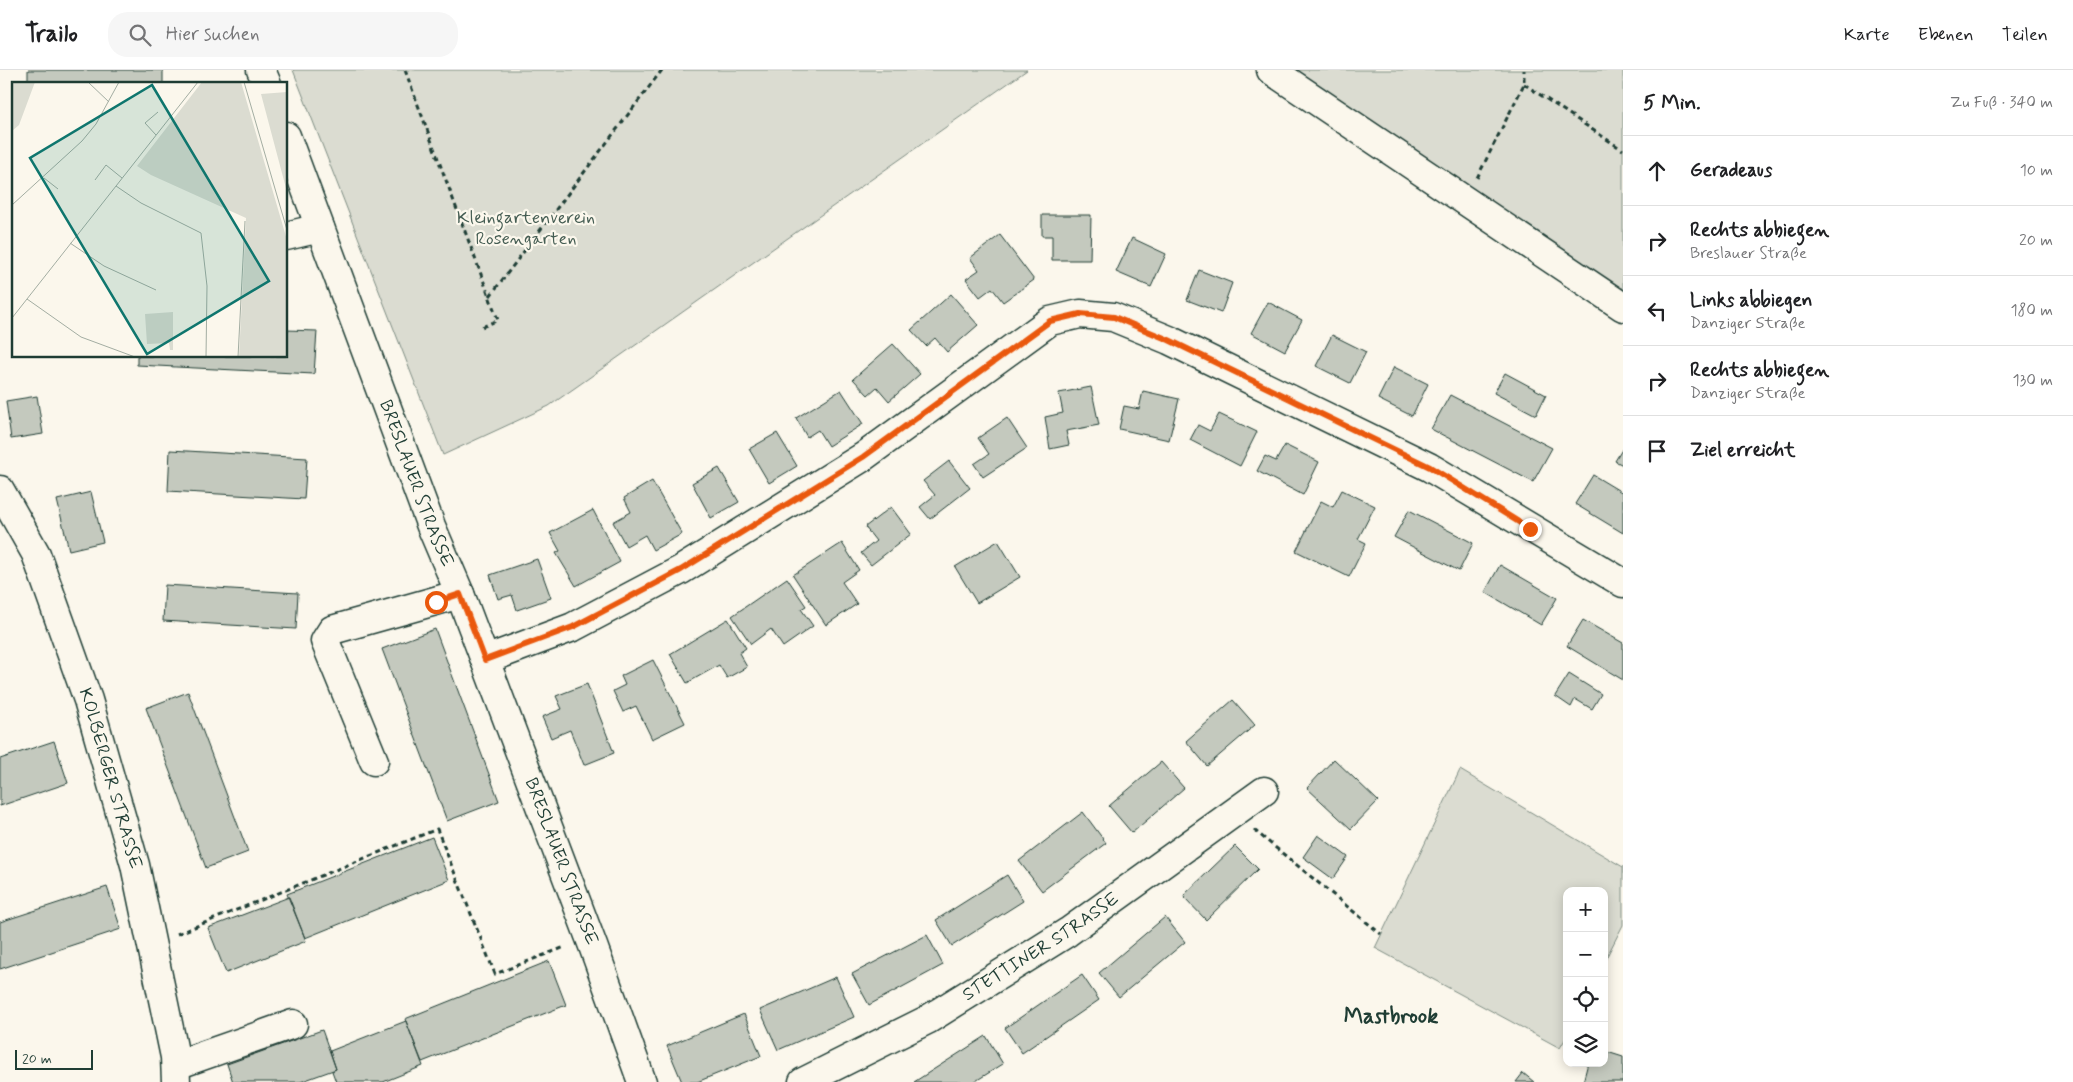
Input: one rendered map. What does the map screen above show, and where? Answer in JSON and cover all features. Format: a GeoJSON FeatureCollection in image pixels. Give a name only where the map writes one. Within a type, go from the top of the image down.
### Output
{"type":"FeatureCollection","features":[{"type":"Feature","properties":{"kind":"street"},"geometry":{"type":"LineString","coordinates":[[261,70],[265,82]]}},
{"type":"Feature","properties":{"kind":"street"},"geometry":{"type":"LineString","coordinates":[[1271,70],[1623,307]]}},
{"type":"Feature","properties":{"kind":"street","name":"BRESLAUER STRASSE"},"geometry":{"type":"LineString","coordinates":[[288,141],[431,526],[460,594],[594,946],[642,1082]]}},
{"type":"Feature","properties":{"kind":"street"},"geometry":{"type":"LineString","coordinates":[[288,236],[320,228]]}},
{"type":"Feature","properties":{"kind":"street"},"geometry":{"type":"LineString","coordinates":[[485,660],[573,627],[681,570],[863,457],[1050,321],[1080,314],[1114,317],[1169,340],[1430,467],[1530,529],[1623,583]]}},
{"type":"Feature","properties":{"kind":"street","name":"KOLBERGER STRASSE"},"geometry":{"type":"LineString","coordinates":[[0,490],[36,554],[88,700],[135,866],[152,944],[176,1074]]}},
{"type":"Feature","properties":{"kind":"street"},"geometry":{"type":"LineString","coordinates":[[374,761],[325,641],[332,630],[460,594]]}},
{"type":"Feature","properties":{"kind":"street","name":"STETTINER STRASSE"},"geometry":{"type":"LineString","coordinates":[[803,1082],[926,1020],[1068,932],[1264,791]]}},
{"type":"Feature","properties":{"kind":"street"},"geometry":{"type":"LineString","coordinates":[[176,1074],[293,1024]]}},
{"type":"Feature","properties":{"kind":"path"},"geometry":{"type":"LineString","coordinates":[[405,70],[498,320],[482,327]]}},
{"type":"Feature","properties":{"kind":"path"},"geometry":{"type":"LineString","coordinates":[[490,296],[662,70]]}},
{"type":"Feature","properties":{"kind":"path"},"geometry":{"type":"LineString","coordinates":[[1465,200],[1524,84],[1524,70]]}},
{"type":"Feature","properties":{"kind":"path"},"geometry":{"type":"LineString","coordinates":[[1524,84],[1623,150]]}},
{"type":"Feature","properties":{"kind":"path"},"geometry":{"type":"LineString","coordinates":[[1234,814],[1381,934]]}},
{"type":"Feature","properties":{"kind":"path"},"geometry":{"type":"LineString","coordinates":[[152,944],[437,829],[495,974],[566,947]]}},
{"type":"Feature","properties":{"kind":"green space","name":"Kleingartenverein Rosengarten"},"geometry":{"type":"Polygon","coordinates":[[[293,70],[1027,70],[549,406],[443,455],[293,70]]]}},
{"type":"Feature","properties":{"kind":"green space"},"geometry":{"type":"Polygon","coordinates":[[[1290,70],[1623,70],[1623,295],[1290,70]]]}},
{"type":"Feature","properties":{"kind":"green space"},"geometry":{"type":"Polygon","coordinates":[[[1460,770],[1623,867],[1623,925],[1608,954],[1608,887],[1563,887],[1563,1043],[1560,1048],[1375,948],[1460,770]]]}},
{"type":"Feature","properties":{"kind":"building"},"geometry":{"type":"Polygon","coordinates":[[[28,70],[163,70],[163,82],[28,82],[28,70]]]}},
{"type":"Feature","properties":{"kind":"building"},"geometry":{"type":"Polygon","coordinates":[[[1042,215],[1091,215],[1090,260],[1052,260],[1052,236],[1042,236],[1042,215]]]}},
{"type":"Feature","properties":{"kind":"building"},"geometry":{"type":"Polygon","coordinates":[[[1000,235],[1034,280],[1003,302],[992,288],[980,297],[966,279],[979,270],[970,258],[1000,235]]]}},
{"type":"Feature","properties":{"kind":"building"},"geometry":{"type":"Polygon","coordinates":[[[1132,238],[1166,254],[1151,287],[1116,272],[1132,238]]]}},
{"type":"Feature","properties":{"kind":"building"},"geometry":{"type":"Polygon","coordinates":[[[1199,270],[1232,283],[1221,313],[1187,300],[1199,270]]]}},
{"type":"Feature","properties":{"kind":"building"},"geometry":{"type":"Polygon","coordinates":[[[951,294],[978,325],[947,352],[935,338],[926,346],[911,330],[951,294]]]}},
{"type":"Feature","properties":{"kind":"building"},"geometry":{"type":"Polygon","coordinates":[[[1268,302],[1302,320],[1285,351],[1251,333],[1268,302]]]}},
{"type":"Feature","properties":{"kind":"building"},"geometry":{"type":"Polygon","coordinates":[[[288,330],[317,331],[314,374],[137,365],[137,358],[288,358],[288,330]]]}},
{"type":"Feature","properties":{"kind":"building"},"geometry":{"type":"Polygon","coordinates":[[[1332,335],[1366,352],[1350,383],[1316,366],[1332,335]]]}},
{"type":"Feature","properties":{"kind":"building"},"geometry":{"type":"Polygon","coordinates":[[[893,344],[920,374],[889,401],[877,387],[868,395],[853,379],[893,344]]]}},
{"type":"Feature","properties":{"kind":"building"},"geometry":{"type":"Polygon","coordinates":[[[1394,367],[1428,384],[1412,416],[1378,399],[1394,367]]]}},
{"type":"Feature","properties":{"kind":"building"},"geometry":{"type":"Polygon","coordinates":[[[1505,373],[1546,395],[1536,415],[1494,393],[1505,373]]]}},
{"type":"Feature","properties":{"kind":"building"},"geometry":{"type":"Polygon","coordinates":[[[1091,387],[1099,425],[1066,431],[1069,445],[1050,449],[1045,417],[1063,413],[1059,393],[1091,387]]]}},
{"type":"Feature","properties":{"kind":"building"},"geometry":{"type":"Polygon","coordinates":[[[841,390],[863,424],[828,446],[818,430],[807,437],[796,418],[841,390]]]}},
{"type":"Feature","properties":{"kind":"building"},"geometry":{"type":"Polygon","coordinates":[[[1143,391],[1179,399],[1169,440],[1119,429],[1124,406],[1139,409],[1143,391]]]}},
{"type":"Feature","properties":{"kind":"building"},"geometry":{"type":"Polygon","coordinates":[[[1450,395],[1552,448],[1533,482],[1431,429],[1450,395]]]}},
{"type":"Feature","properties":{"kind":"building"},"geometry":{"type":"Polygon","coordinates":[[[37,396],[43,434],[11,439],[6,401],[37,396]]]}},
{"type":"Feature","properties":{"kind":"building"},"geometry":{"type":"Polygon","coordinates":[[[1219,414],[1257,432],[1240,466],[1190,440],[1198,425],[1210,431],[1219,414]]]}},
{"type":"Feature","properties":{"kind":"building"},"geometry":{"type":"Polygon","coordinates":[[[1007,418],[1027,448],[983,477],[974,464],[989,454],[978,438],[1007,418]]]}},
{"type":"Feature","properties":{"kind":"building"},"geometry":{"type":"Polygon","coordinates":[[[777,433],[797,466],[769,483],[749,449],[777,433]]]}},
{"type":"Feature","properties":{"kind":"building"},"geometry":{"type":"Polygon","coordinates":[[[1285,445],[1319,462],[1303,495],[1257,471],[1265,456],[1276,461],[1285,445]]]}},
{"type":"Feature","properties":{"kind":"building"},"geometry":{"type":"Polygon","coordinates":[[[1623,448],[1623,465],[1615,461],[1623,448]]]}},
{"type":"Feature","properties":{"kind":"building"},"geometry":{"type":"Polygon","coordinates":[[[170,450],[307,458],[304,499],[168,491],[170,450]]]}},
{"type":"Feature","properties":{"kind":"building"},"geometry":{"type":"Polygon","coordinates":[[[949,461],[970,488],[930,519],[920,507],[935,495],[923,481],[949,461]]]}},
{"type":"Feature","properties":{"kind":"building"},"geometry":{"type":"Polygon","coordinates":[[[719,468],[739,502],[711,518],[692,483],[719,468]]]}},
{"type":"Feature","properties":{"kind":"building"},"geometry":{"type":"Polygon","coordinates":[[[1593,475],[1623,493],[1623,533],[1575,504],[1593,475]]]}},
{"type":"Feature","properties":{"kind":"building"},"geometry":{"type":"Polygon","coordinates":[[[652,481],[682,534],[653,550],[645,535],[626,546],[613,522],[631,512],[624,498],[652,481]]]}},
{"type":"Feature","properties":{"kind":"building"},"geometry":{"type":"Polygon","coordinates":[[[1342,490],[1375,506],[1358,539],[1366,543],[1349,577],[1296,551],[1321,501],[1333,507],[1342,490]]]}},
{"type":"Feature","properties":{"kind":"building"},"geometry":{"type":"Polygon","coordinates":[[[91,492],[103,542],[69,550],[57,500],[91,492]]]}},
{"type":"Feature","properties":{"kind":"building"},"geometry":{"type":"Polygon","coordinates":[[[891,507],[911,534],[871,565],[861,553],[876,541],[865,527],[891,507]]]}},
{"type":"Feature","properties":{"kind":"building"},"geometry":{"type":"Polygon","coordinates":[[[593,510],[620,562],[576,586],[556,553],[560,551],[550,533],[593,510]]]}},
{"type":"Feature","properties":{"kind":"building"},"geometry":{"type":"Polygon","coordinates":[[[1409,510],[1473,543],[1459,571],[1394,537],[1409,510]]]}},
{"type":"Feature","properties":{"kind":"building"},"geometry":{"type":"Polygon","coordinates":[[[998,541],[1020,577],[977,603],[955,567],[998,541]]]}},
{"type":"Feature","properties":{"kind":"building"},"geometry":{"type":"Polygon","coordinates":[[[842,543],[859,570],[842,582],[857,604],[826,625],[793,575],[842,543]]]}},
{"type":"Feature","properties":{"kind":"building"},"geometry":{"type":"Polygon","coordinates":[[[537,559],[551,598],[517,610],[512,595],[498,599],[490,575],[537,559]]]}},
{"type":"Feature","properties":{"kind":"building"},"geometry":{"type":"Polygon","coordinates":[[[1500,565],[1557,598],[1541,625],[1485,592],[1500,565]]]}},
{"type":"Feature","properties":{"kind":"building"},"geometry":{"type":"Polygon","coordinates":[[[787,578],[806,606],[801,609],[813,626],[783,647],[771,629],[751,644],[732,616],[787,578]]]}},
{"type":"Feature","properties":{"kind":"building"},"geometry":{"type":"Polygon","coordinates":[[[165,585],[298,593],[296,629],[163,621],[165,585]]]}},
{"type":"Feature","properties":{"kind":"building"},"geometry":{"type":"Polygon","coordinates":[[[728,619],[746,648],[739,653],[747,667],[727,678],[719,665],[687,683],[670,654],[728,619]]]}},
{"type":"Feature","properties":{"kind":"building"},"geometry":{"type":"Polygon","coordinates":[[[1583,620],[1623,643],[1623,680],[1567,646],[1583,620]]]}},
{"type":"Feature","properties":{"kind":"building"},"geometry":{"type":"Polygon","coordinates":[[[435,629],[499,801],[447,821],[382,649],[435,629]]]}},
{"type":"Feature","properties":{"kind":"building"},"geometry":{"type":"Polygon","coordinates":[[[653,660],[685,723],[652,739],[636,706],[623,712],[613,691],[625,685],[621,676],[653,660]]]}},
{"type":"Feature","properties":{"kind":"building"},"geometry":{"type":"Polygon","coordinates":[[[1569,674],[1601,694],[1592,709],[1575,699],[1571,707],[1555,696],[1569,674]]]}},
{"type":"Feature","properties":{"kind":"building"},"geometry":{"type":"Polygon","coordinates":[[[587,684],[614,753],[584,765],[570,730],[551,738],[542,717],[562,709],[556,696],[587,684]]]}},
{"type":"Feature","properties":{"kind":"building"},"geometry":{"type":"Polygon","coordinates":[[[188,692],[248,852],[206,868],[146,708],[188,692]]]}},
{"type":"Feature","properties":{"kind":"building"},"geometry":{"type":"Polygon","coordinates":[[[1233,700],[1255,725],[1207,766],[1186,741],[1233,700]]]}},
{"type":"Feature","properties":{"kind":"building"},"geometry":{"type":"Polygon","coordinates":[[[54,741],[68,783],[0,806],[0,759],[54,741]]]}},
{"type":"Feature","properties":{"kind":"building"},"geometry":{"type":"Polygon","coordinates":[[[1334,759],[1378,801],[1351,829],[1307,788],[1334,759]]]}},
{"type":"Feature","properties":{"kind":"building"},"geometry":{"type":"Polygon","coordinates":[[[1161,762],[1184,788],[1132,833],[1109,806],[1161,762]]]}},
{"type":"Feature","properties":{"kind":"building"},"geometry":{"type":"Polygon","coordinates":[[[1083,812],[1106,843],[1042,891],[1019,861],[1083,812]]]}},
{"type":"Feature","properties":{"kind":"building"},"geometry":{"type":"Polygon","coordinates":[[[1318,835],[1348,857],[1333,879],[1303,857],[1318,835]]]}},
{"type":"Feature","properties":{"kind":"building"},"geometry":{"type":"Polygon","coordinates":[[[432,837],[449,880],[305,938],[287,894],[432,837]]]}},
{"type":"Feature","properties":{"kind":"building"},"geometry":{"type":"Polygon","coordinates":[[[1235,846],[1258,869],[1206,920],[1183,896],[1235,846]]]}},
{"type":"Feature","properties":{"kind":"building"},"geometry":{"type":"Polygon","coordinates":[[[1007,875],[1023,901],[952,946],[936,920],[1007,875]]]}},
{"type":"Feature","properties":{"kind":"building"},"geometry":{"type":"Polygon","coordinates":[[[107,887],[121,929],[0,969],[0,922],[107,887]]]}},
{"type":"Feature","properties":{"kind":"building"},"geometry":{"type":"Polygon","coordinates":[[[289,897],[306,941],[226,973],[208,928],[289,897]]]}},
{"type":"Feature","properties":{"kind":"building"},"geometry":{"type":"Polygon","coordinates":[[[1165,917],[1185,942],[1119,997],[1099,973],[1165,917]]]}},
{"type":"Feature","properties":{"kind":"building"},"geometry":{"type":"Polygon","coordinates":[[[927,935],[943,965],[869,1005],[852,974],[927,935]]]}},
{"type":"Feature","properties":{"kind":"building"},"geometry":{"type":"Polygon","coordinates":[[[549,961],[566,1005],[422,1062],[405,1019],[549,961]]]}},
{"type":"Feature","properties":{"kind":"building"},"geometry":{"type":"Polygon","coordinates":[[[1082,975],[1099,1000],[1022,1053],[1005,1028],[1082,975]]]}},
{"type":"Feature","properties":{"kind":"building"},"geometry":{"type":"Polygon","coordinates":[[[836,977],[854,1017],[778,1050],[760,1010],[836,977]]]}},
{"type":"Feature","properties":{"kind":"building"},"geometry":{"type":"Polygon","coordinates":[[[744,1014],[761,1056],[697,1082],[682,1082],[667,1046],[744,1014]]]}},
{"type":"Feature","properties":{"kind":"building"},"geometry":{"type":"Polygon","coordinates":[[[406,1021],[423,1066],[383,1082],[336,1082],[332,1071],[336,1069],[330,1051],[406,1021]]]}},
{"type":"Feature","properties":{"kind":"building"},"geometry":{"type":"Polygon","coordinates":[[[322,1030],[336,1069],[300,1082],[233,1082],[227,1064],[322,1030]]]}},
{"type":"Feature","properties":{"kind":"building"},"geometry":{"type":"Polygon","coordinates":[[[986,1036],[1003,1064],[974,1082],[914,1082],[986,1036]]]}},
{"type":"Feature","properties":{"kind":"building"},"geometry":{"type":"Polygon","coordinates":[[[1608,1052],[1623,1057],[1623,1082],[1583,1082],[1587,1067],[1608,1067],[1608,1052]]]}},
{"type":"Feature","properties":{"kind":"building"},"geometry":{"type":"Polygon","coordinates":[[[1523,1073],[1534,1082],[1516,1082],[1523,1073]]]}},
{"type":"Feature","properties":{"kind":"district","name":"Mastbrook"},"geometry":{"type":"Point","coordinates":[1391,1017]}},
{"type":"Feature","properties":{"kind":"route"},"geometry":{"type":"LineString","coordinates":[[436,602],[460,594],[485,660],[573,627],[681,570],[863,457],[1050,321],[1080,314],[1114,317],[1169,340],[1430,467],[1530,529]]}}]}
